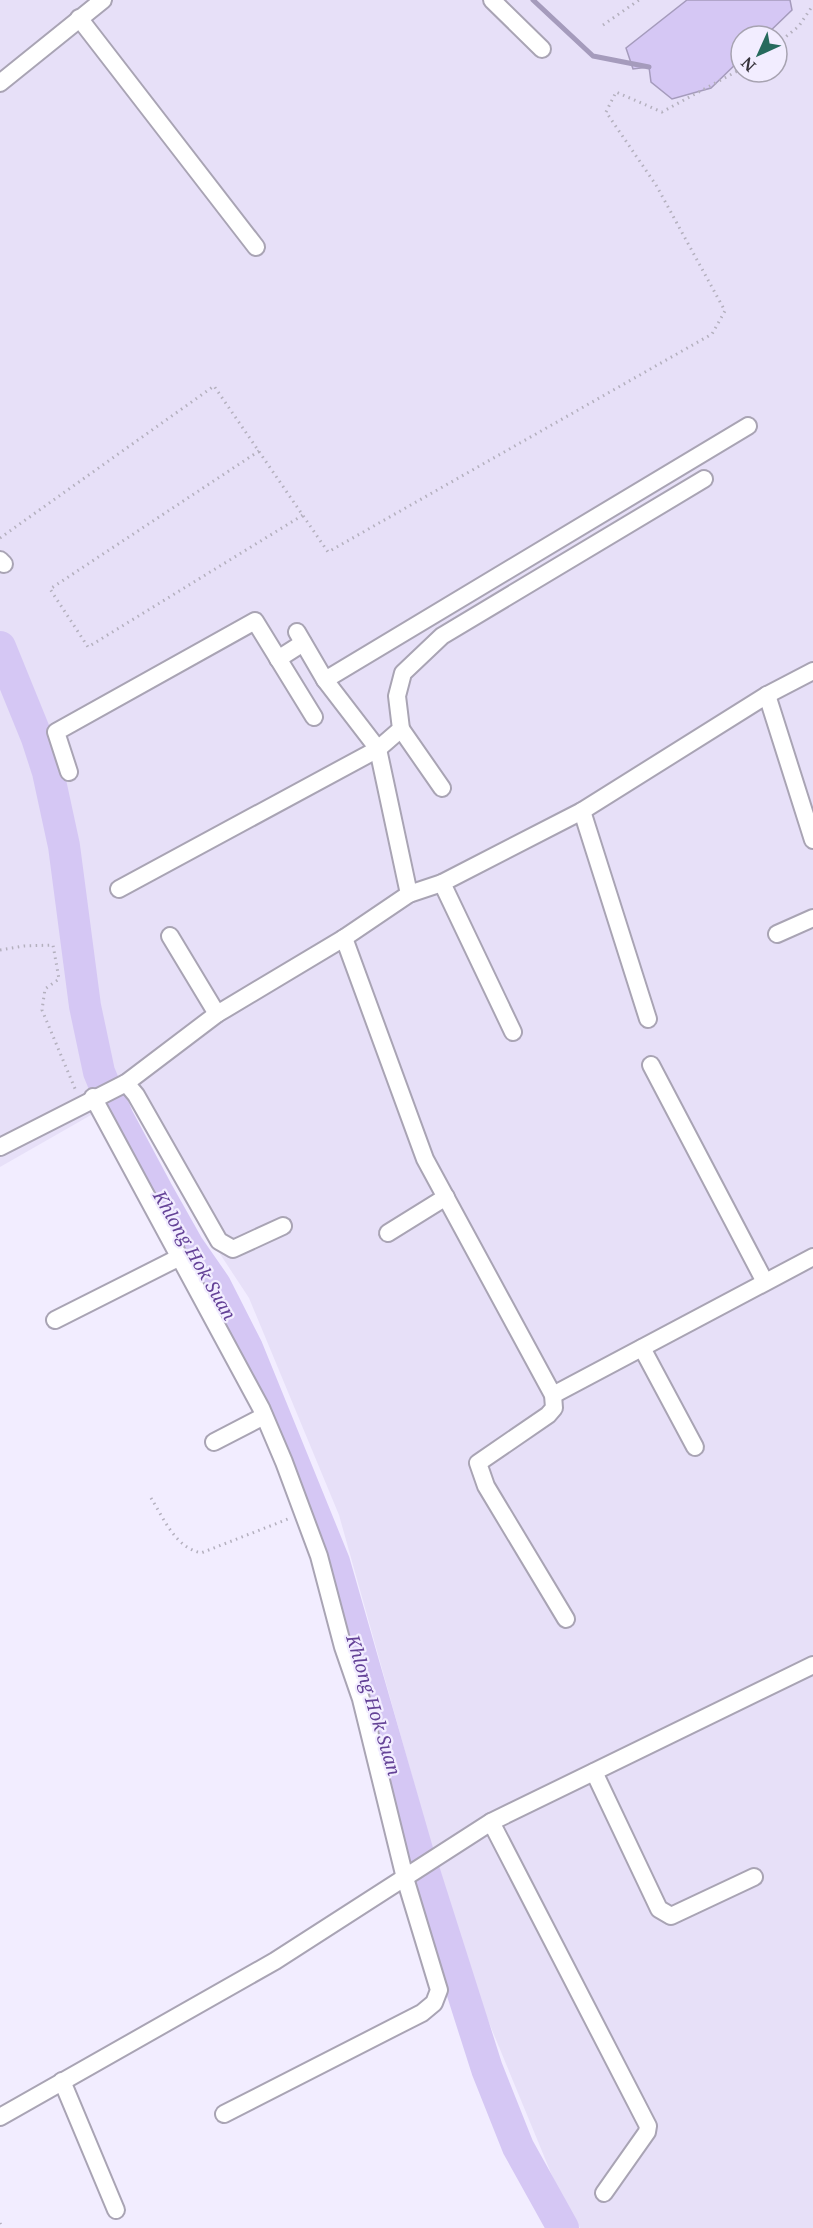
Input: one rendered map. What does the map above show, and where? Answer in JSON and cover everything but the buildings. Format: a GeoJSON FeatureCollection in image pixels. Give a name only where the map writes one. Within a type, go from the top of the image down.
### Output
{"type":"FeatureCollection","features":[{"type":"Feature","properties":{"kind":"street"},"geometry":{"type":"LineString","coordinates":[[0,83],[80,10],[103,0]]}},
{"type":"Feature","properties":{"kind":"street"},"geometry":{"type":"LineString","coordinates":[[492,0],[542,49]]}},
{"type":"Feature","properties":{"kind":"street"},"geometry":{"type":"LineString","coordinates":[[80,10],[256,247]]}},
{"type":"Feature","properties":{"kind":"street"},"geometry":{"type":"LineString","coordinates":[[325,680],[748,426]]}},
{"type":"Feature","properties":{"kind":"street"},"geometry":{"type":"LineString","coordinates":[[442,788],[401,729],[397,696],[403,673],[442,636],[704,479]]}},
{"type":"Feature","properties":{"kind":"street"},"geometry":{"type":"LineString","coordinates":[[69,772],[56,732],[255,621],[314,717]]}},
{"type":"Feature","properties":{"kind":"street"},"geometry":{"type":"LineString","coordinates":[[278,659],[300,637],[325,680],[378,748],[409,894]]}},
{"type":"Feature","properties":{"kind":"street"},"geometry":{"type":"LineString","coordinates":[[0,1147],[126,1083],[217,1014],[344,938],[409,894],[442,883],[582,811],[767,695],[813,670]]}},
{"type":"Feature","properties":{"kind":"street"},"geometry":{"type":"LineString","coordinates":[[767,695],[813,840]]}},
{"type":"Feature","properties":{"kind":"street"},"geometry":{"type":"LineString","coordinates":[[119,889],[378,748],[401,729]]}},
{"type":"Feature","properties":{"kind":"street"},"geometry":{"type":"LineString","coordinates":[[582,811],[648,1019]]}},
{"type":"Feature","properties":{"kind":"street"},"geometry":{"type":"LineString","coordinates":[[442,883],[513,1032]]}},
{"type":"Feature","properties":{"kind":"street"},"geometry":{"type":"LineString","coordinates":[[777,934],[813,918]]}},
{"type":"Feature","properties":{"kind":"street"},"geometry":{"type":"LineString","coordinates":[[170,936],[217,1014]]}},
{"type":"Feature","properties":{"kind":"street"},"geometry":{"type":"LineString","coordinates":[[344,938],[425,1160],[553,1395],[554,1408],[548,1415],[478,1463],[491,1495],[566,1619]]}},
{"type":"Feature","properties":{"kind":"street"},"geometry":{"type":"LineString","coordinates":[[651,1065],[765,1282]]}},
{"type":"Feature","properties":{"kind":"street"},"geometry":{"type":"LineString","coordinates":[[126,1083],[142,1105],[219,1240],[233,1249],[283,1226]]}},
{"type":"Feature","properties":{"kind":"street"},"geometry":{"type":"LineString","coordinates":[[92,1099],[180,1257],[264,1416],[303,1513],[319,1556],[343,1647],[361,1699],[405,1878],[439,1990],[434,2003],[422,2013],[224,2114]]}},
{"type":"Feature","properties":{"kind":"street"},"geometry":{"type":"LineString","coordinates":[[388,1233],[446,1197]]}},
{"type":"Feature","properties":{"kind":"street"},"geometry":{"type":"LineString","coordinates":[[55,1320],[180,1257]]}},
{"type":"Feature","properties":{"kind":"street"},"geometry":{"type":"LineString","coordinates":[[553,1395],[813,1257]]}},
{"type":"Feature","properties":{"kind":"street"},"geometry":{"type":"LineString","coordinates":[[642,1348],[695,1448]]}},
{"type":"Feature","properties":{"kind":"street"},"geometry":{"type":"LineString","coordinates":[[214,1442],[264,1416]]}},
{"type":"Feature","properties":{"kind":"street"},"geometry":{"type":"LineString","coordinates":[[0,2117],[275,1961],[491,1822],[813,1665]]}},
{"type":"Feature","properties":{"kind":"street"},"geometry":{"type":"LineString","coordinates":[[594,1772],[659,1910],[671,1916],[754,1878]]}},
{"type":"Feature","properties":{"kind":"street"},"geometry":{"type":"LineString","coordinates":[[491,1822],[648,2126],[647,2132],[604,2193]]}},
{"type":"Feature","properties":{"kind":"street"},"geometry":{"type":"LineString","coordinates":[[62,2081],[116,2210]]}},
{"type":"Feature","properties":{"kind":"path"},"geometry":{"type":"LineString","coordinates":[[603,26],[639,0]]}},
{"type":"Feature","properties":{"kind":"path"},"geometry":{"type":"LineString","coordinates":[[789,34],[799,26],[813,5]]}},
{"type":"Feature","properties":{"kind":"path"},"geometry":{"type":"LineString","coordinates":[[0,538],[214,386],[328,552],[711,334],[725,311],[656,185],[606,112],[616,92],[662,112],[729,76]]}},
{"type":"Feature","properties":{"kind":"path"},"geometry":{"type":"LineString","coordinates":[[259,451],[50,589],[88,647],[303,514]]}},
{"type":"Feature","properties":{"kind":"path"},"geometry":{"type":"LineString","coordinates":[[0,950],[24,945],[53,945],[58,980],[45,989],[42,1010],[92,1099]]}},
{"type":"Feature","properties":{"kind":"path"},"geometry":{"type":"LineString","coordinates":[[151,1498],[174,1536],[189,1551],[201,1554],[303,1513]]}},
{"type":"Feature","properties":{"kind":"path"},"geometry":{"type":"LineString","coordinates":[[0,2223],[2,2228]]}},
{"type":"Feature","properties":{"kind":"shaded area"},"geometry":{"type":"Polygon","coordinates":[[[0,0],[813,0],[813,2228],[580,2228],[565,2207],[464,1962],[339,1515],[249,1298],[199,1222],[126,1095],[0,1167],[0,0]]]}},
{"type":"Feature","properties":{"kind":"shaded area"},"geometry":{"type":"Polygon","coordinates":[[[687,0],[790,0],[792,10],[777,24],[729,24],[729,71],[711,88],[672,99],[651,82],[649,67],[633,69],[626,48],[687,0]]]}},
{"type":"Feature","properties":{"kind":"waterway"},"geometry":{"type":"LineString","coordinates":[[533,0],[593,56],[649,67]]}},
{"type":"Feature","properties":{"kind":"waterway","name":"Khlong Hok Suan"},"geometry":{"type":"LineString","coordinates":[[0,647],[37,738],[48,772],[64,846],[85,1006],[99,1072],[118,1118],[157,1191],[188,1246],[215,1285],[247,1348],[334,1562],[419,1857]]}},
{"type":"Feature","properties":{"kind":"waterway","name":"Khlong Hok Suan"},"geometry":{"type":"LineString","coordinates":[[423,1868],[487,2069],[518,2147],[563,2228]]}}]}
